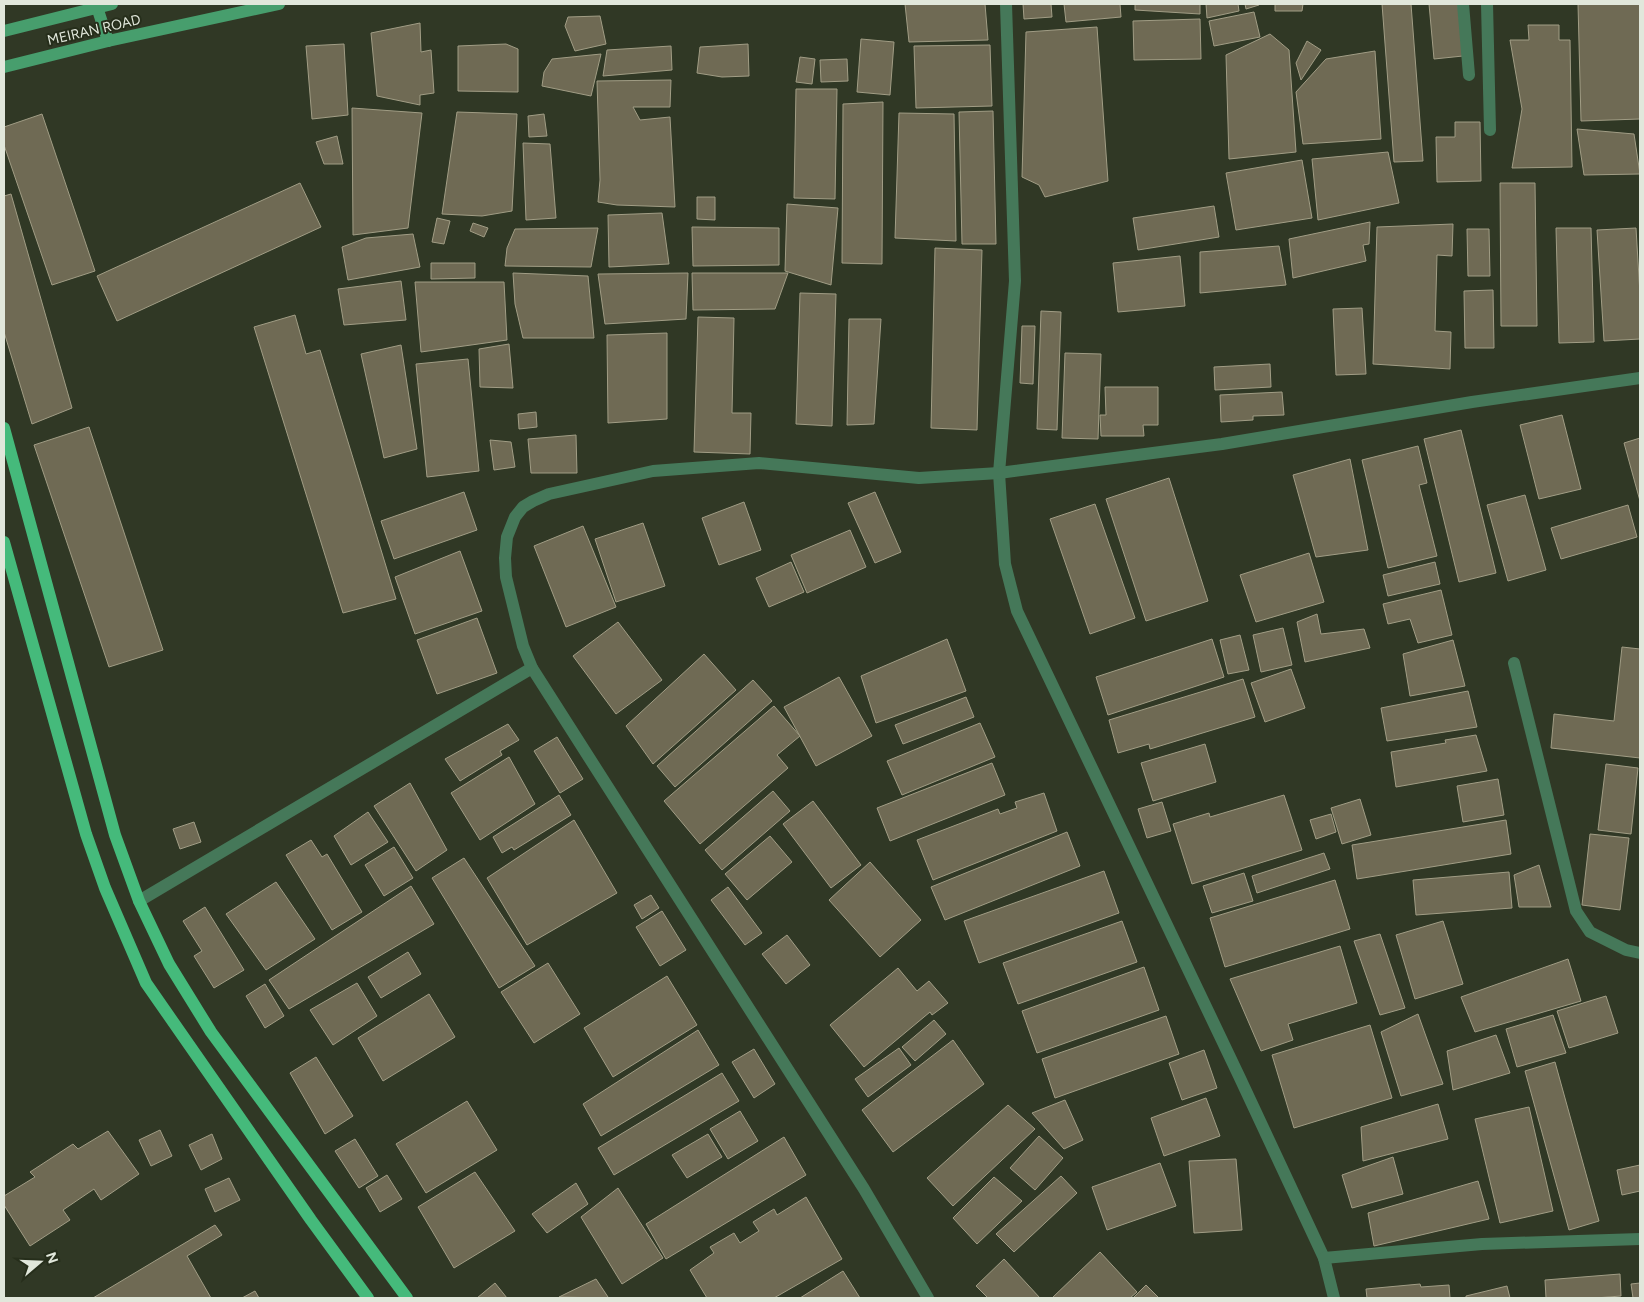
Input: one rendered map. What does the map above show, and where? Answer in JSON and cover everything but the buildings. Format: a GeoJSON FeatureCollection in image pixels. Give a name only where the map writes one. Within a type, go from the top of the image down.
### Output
{"type":"FeatureCollection","features":[{"type":"Feature","properties":{"kind":"main road","name":"MEIRAN ROAD"},"geometry":{"type":"LineString","coordinates":[[4,31],[112,4]]}},
{"type":"Feature","properties":{"kind":"main road","name":"MEIRAN ROAD"},"geometry":{"type":"LineString","coordinates":[[4,67],[108,41],[279,4]]}},
{"type":"Feature","properties":{"kind":"main road"},"geometry":{"type":"LineString","coordinates":[[97,7],[108,41]]}},
{"type":"Feature","properties":{"kind":"main road"},"geometry":{"type":"LineString","coordinates":[[4,428],[115,835],[139,901],[169,964],[211,1032],[407,1298]]}},
{"type":"Feature","properties":{"kind":"main road"},"geometry":{"type":"LineString","coordinates":[[4,542],[86,834],[105,888],[146,983],[305,1212],[368,1298]]}},
{"type":"Feature","properties":{"kind":"street"},"geometry":{"type":"LineString","coordinates":[[1006,4],[1015,281],[999,473],[1005,564],[1017,610],[1324,1258],[1334,1298]]}},
{"type":"Feature","properties":{"kind":"street"},"geometry":{"type":"LineString","coordinates":[[1463,4],[1469,75]]}},
{"type":"Feature","properties":{"kind":"street"},"geometry":{"type":"LineString","coordinates":[[1487,4],[1490,130]]}},
{"type":"Feature","properties":{"kind":"street"},"geometry":{"type":"LineString","coordinates":[[928,1298],[859,1180],[532,668],[520,637],[506,578],[506,537],[515,517],[523,507],[533,500],[549,494],[653,471],[760,463],[919,478],[999,473],[1222,444],[1472,402],[1640,378]]}},
{"type":"Feature","properties":{"kind":"street"},"geometry":{"type":"LineString","coordinates":[[1514,663],[1576,911],[1590,932],[1626,950],[1640,953]]}},
{"type":"Feature","properties":{"kind":"street"},"geometry":{"type":"LineString","coordinates":[[139,901],[532,668]]}},
{"type":"Feature","properties":{"kind":"street"},"geometry":{"type":"LineString","coordinates":[[1324,1258],[1482,1244],[1640,1239]]}}]}
